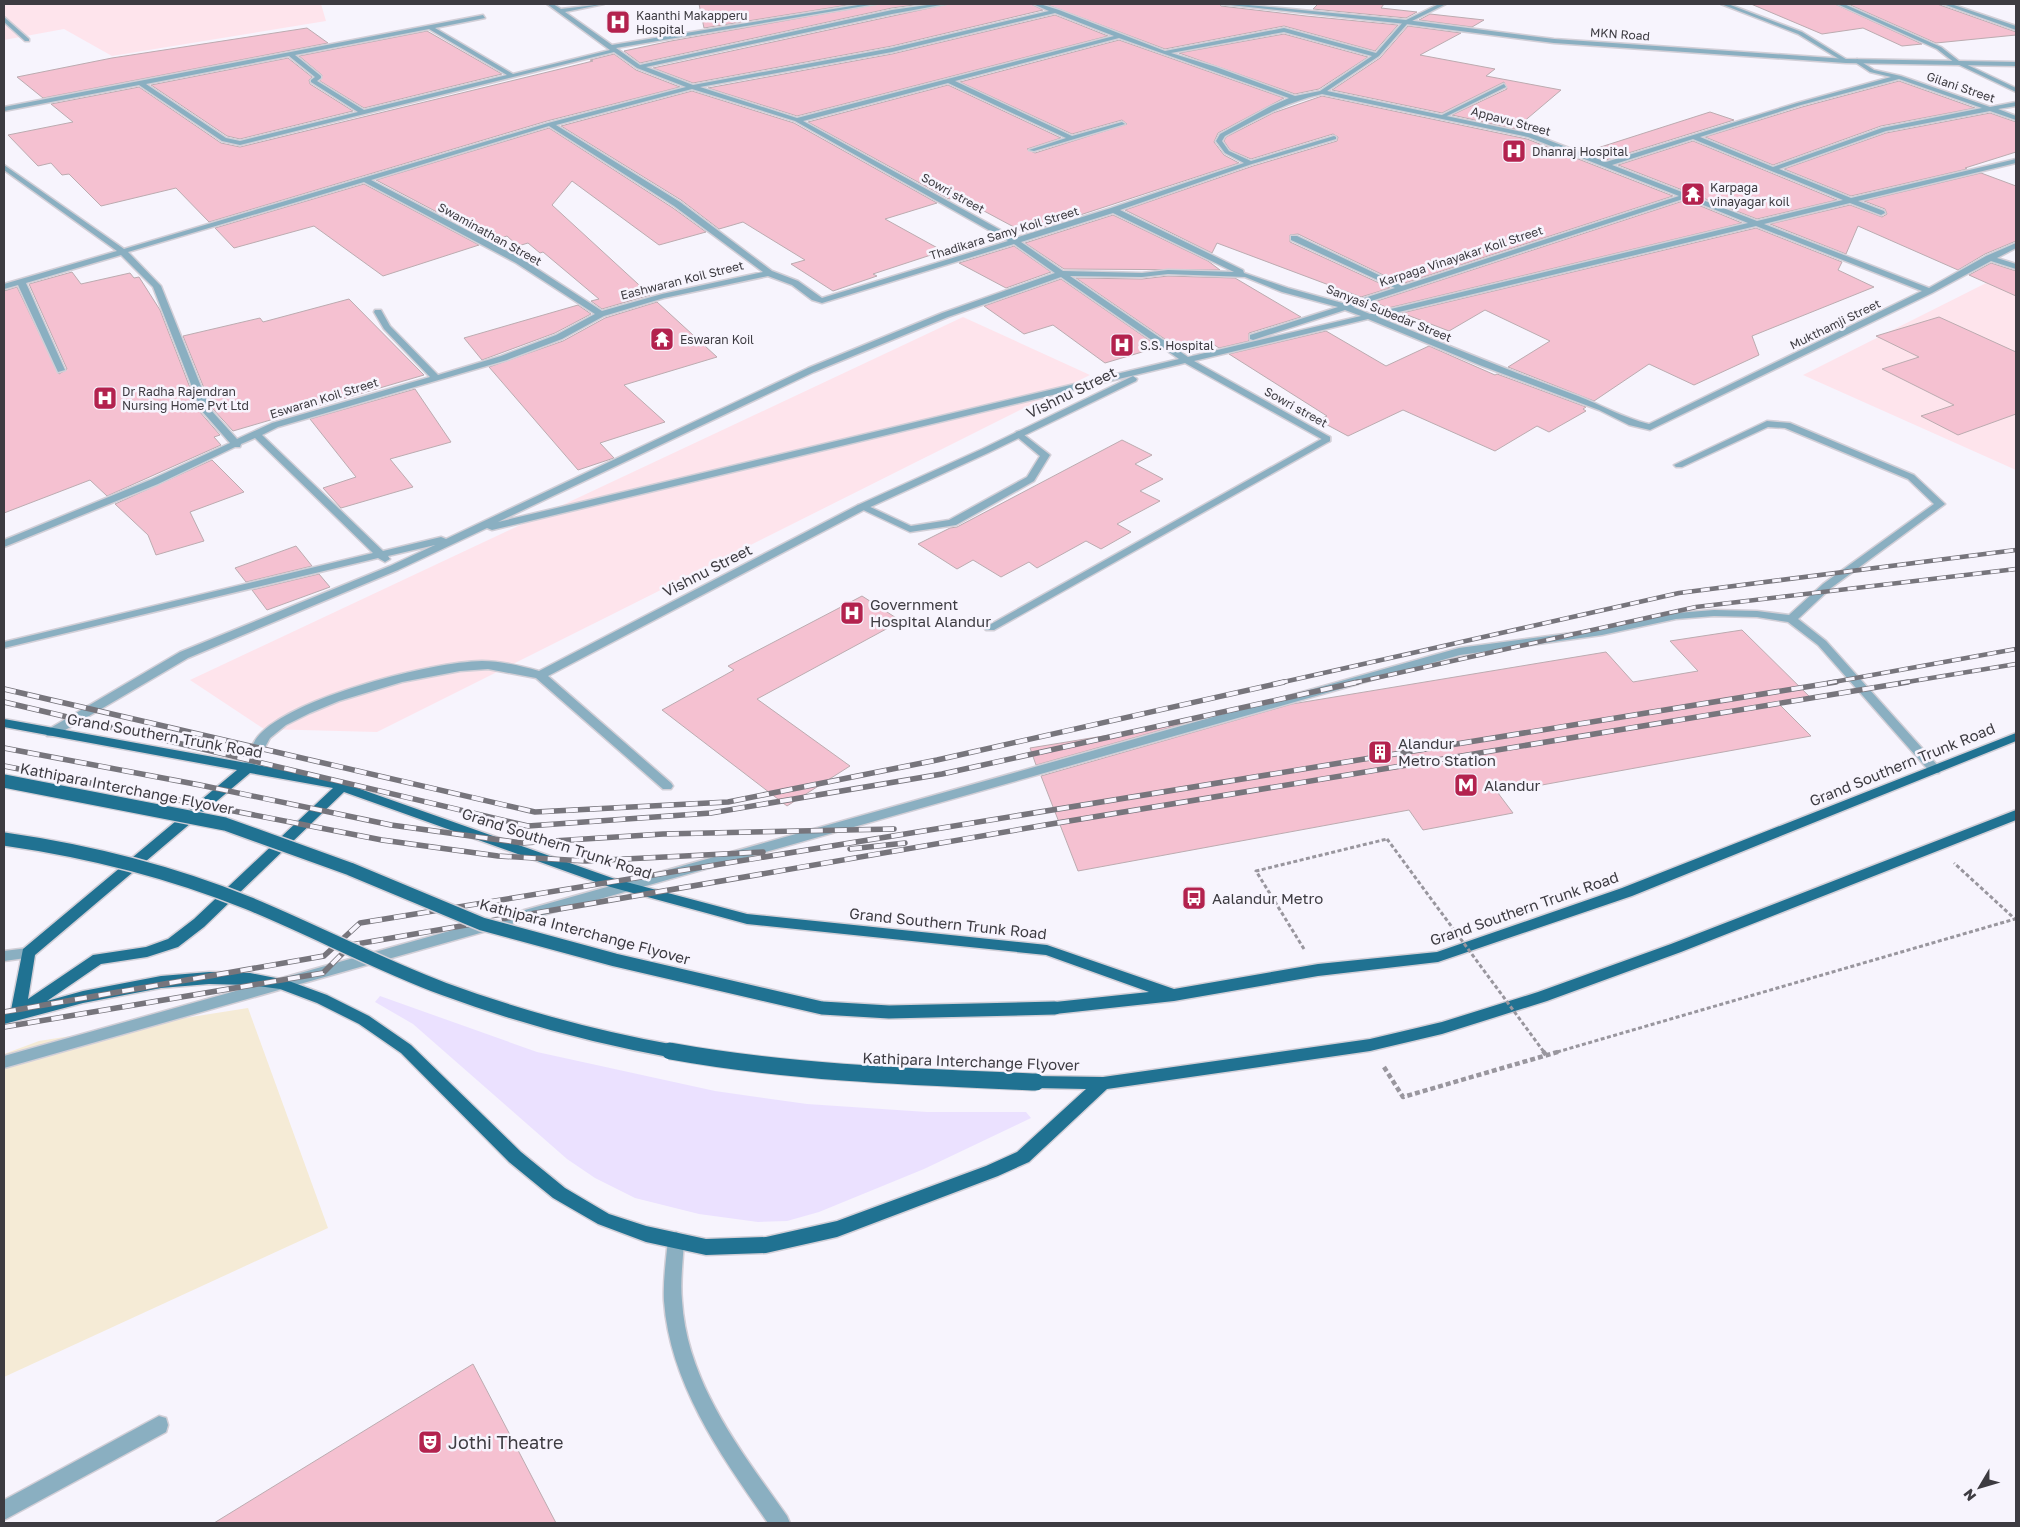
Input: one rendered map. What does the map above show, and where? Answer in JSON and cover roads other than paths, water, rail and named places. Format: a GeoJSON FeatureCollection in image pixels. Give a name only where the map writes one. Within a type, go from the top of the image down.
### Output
{"type":"FeatureCollection","features":[{"type":"Feature","properties":{"kind":"main road","name":"Grand Southern Trunk Road"},"geometry":{"type":"LineString","coordinates":[[4,723],[329,782],[612,883],[747,919],[1047,950],[1174,995],[1318,970],[1438,957],[1627,892],[2016,738]]}},
{"type":"Feature","properties":{"kind":"main road"},"geometry":{"type":"LineString","coordinates":[[11,1016],[28,953],[248,768]]}},
{"type":"Feature","properties":{"kind":"main road","name":"Kathipara Interchange Flyover"},"geometry":{"type":"LineString","coordinates":[[4,781],[225,824],[350,869],[482,924],[615,960],[822,1008],[889,1012],[1055,1008],[1174,995]]}},
{"type":"Feature","properties":{"kind":"main road"},"geometry":{"type":"LineString","coordinates":[[11,1016],[98,959],[154,950],[181,937],[199,923],[342,787]]}},
{"type":"Feature","properties":{"kind":"main road"},"geometry":{"type":"LineString","coordinates":[[11,1016],[83,997],[162,982],[209,978],[250,979],[281,984],[322,999],[364,1020],[406,1048],[515,1158],[559,1193],[604,1219],[646,1234],[706,1247],[766,1245],[837,1229],[1023,1157],[1103,1083],[1370,1045],[1442,1028],[1542,997],[1937,848],[2016,815]]}},
{"type":"Feature","properties":{"kind":"main road","name":"Kathipara Interchange Flyover"},"geometry":{"type":"LineString","coordinates":[[4,839],[76,851],[139,866],[184,880],[247,902],[443,989],[530,1017],[627,1042],[722,1060],[796,1069],[1036,1082],[1103,1083]]}},
{"type":"Feature","properties":{"kind":"street","name":"Sowri street"},"geometry":{"type":"LineString","coordinates":[[550,4],[639,67],[692,87],[797,120],[1016,242],[1186,360],[1327,439],[990,628]]}},
{"type":"Feature","properties":{"kind":"street"},"geometry":{"type":"LineString","coordinates":[[560,11],[601,4]]}},
{"type":"Feature","properties":{"kind":"street"},"geometry":{"type":"LineString","coordinates":[[138,82],[221,138],[234,142],[251,141],[513,76],[614,48],[873,4]]}},
{"type":"Feature","properties":{"kind":"street"},"geometry":{"type":"LineString","coordinates":[[639,67],[892,12],[943,4]]}},
{"type":"Feature","properties":{"kind":"street"},"geometry":{"type":"LineString","coordinates":[[1036,4],[1164,53],[1214,68],[1295,98]]}},
{"type":"Feature","properties":{"kind":"street","name":"MKN Road"},"geometry":{"type":"LineString","coordinates":[[1224,4],[1406,22],[1554,41],[1846,61],[2016,64]]}},
{"type":"Feature","properties":{"kind":"street"},"geometry":{"type":"LineString","coordinates":[[1250,163],[1227,152],[1219,141],[1222,135],[1273,107],[1295,98],[1322,92],[1378,55],[1406,22],[1443,4]]}},
{"type":"Feature","properties":{"kind":"street"},"geometry":{"type":"LineString","coordinates":[[1724,4],[1800,33],[1846,61]]}},
{"type":"Feature","properties":{"kind":"street"},"geometry":{"type":"LineString","coordinates":[[1840,4],[1939,48],[1957,62],[2016,90]]}},
{"type":"Feature","properties":{"kind":"street"},"geometry":{"type":"LineString","coordinates":[[1946,4],[2016,28]]}},
{"type":"Feature","properties":{"kind":"street"},"geometry":{"type":"LineString","coordinates":[[4,287],[550,124],[692,87],[892,50],[1057,11]]}},
{"type":"Feature","properties":{"kind":"street"},"geometry":{"type":"LineString","coordinates":[[4,109],[483,17]]}},
{"type":"Feature","properties":{"kind":"street"},"geometry":{"type":"LineString","coordinates":[[4,19],[27,40]]}},
{"type":"Feature","properties":{"kind":"street"},"geometry":{"type":"LineString","coordinates":[[429,27],[513,76]]}},
{"type":"Feature","properties":{"kind":"street"},"geometry":{"type":"LineString","coordinates":[[1164,53],[1284,30],[1378,55]]}},
{"type":"Feature","properties":{"kind":"street"},"geometry":{"type":"LineString","coordinates":[[797,120],[1120,36]]}},
{"type":"Feature","properties":{"kind":"street"},"geometry":{"type":"LineString","coordinates":[[289,54],[319,77],[313,81],[318,85],[364,113]]}},
{"type":"Feature","properties":{"kind":"street","name":"Gilani Street"},"geometry":{"type":"LineString","coordinates":[[1857,61],[1872,71],[1899,77],[2016,118]]}},
{"type":"Feature","properties":{"kind":"street"},"geometry":{"type":"LineString","coordinates":[[1607,164],[1692,137],[1899,77]]}},
{"type":"Feature","properties":{"kind":"street"},"geometry":{"type":"LineString","coordinates":[[950,81],[1073,139]]}},
{"type":"Feature","properties":{"kind":"street"},"geometry":{"type":"LineString","coordinates":[[1444,116],[1504,86]]}},
{"type":"Feature","properties":{"kind":"street","name":"Appavu Street"},"geometry":{"type":"LineString","coordinates":[[1322,92],[1530,135],[1929,292]]}},
{"type":"Feature","properties":{"kind":"street"},"geometry":{"type":"LineString","coordinates":[[1773,169],[1884,129],[2016,104]]}},
{"type":"Feature","properties":{"kind":"street","name":"Thadikara Samy Koil Street"},"geometry":{"type":"LineString","coordinates":[[550,124],[678,204],[769,272],[795,282],[815,298],[822,301],[1016,242],[1250,163],[1334,138]]}},
{"type":"Feature","properties":{"kind":"street"},"geometry":{"type":"LineString","coordinates":[[1032,150],[1122,124]]}},
{"type":"Feature","properties":{"kind":"street"},"geometry":{"type":"LineString","coordinates":[[1692,137],[1881,213]]}},
{"type":"Feature","properties":{"kind":"street"},"geometry":{"type":"LineString","coordinates":[[4,645],[2016,161]]}},
{"type":"Feature","properties":{"kind":"street"},"geometry":{"type":"LineString","coordinates":[[4,167],[122,251],[157,286],[206,410],[237,445]]}},
{"type":"Feature","properties":{"kind":"street","name":"Swaminathan Street"},"geometry":{"type":"LineString","coordinates":[[364,179],[519,261],[601,314]]}},
{"type":"Feature","properties":{"kind":"street","name":"Karpaga Vinayakar Koil Street"},"geometry":{"type":"LineString","coordinates":[[1186,360],[1342,307],[1403,289],[1686,196]]}},
{"type":"Feature","properties":{"kind":"street"},"geometry":{"type":"LineString","coordinates":[[1114,210],[1246,275]]}},
{"type":"Feature","properties":{"kind":"street"},"geometry":{"type":"LineString","coordinates":[[1294,238],[1403,289]]}},
{"type":"Feature","properties":{"kind":"street","name":"Mukthamji Street"},"geometry":{"type":"LineString","coordinates":[[1664,422],[1929,292],[2016,245]]}},
{"type":"Feature","properties":{"kind":"street"},"geometry":{"type":"LineString","coordinates":[[1989,258],[2016,267]]}},
{"type":"Feature","properties":{"kind":"street","name":"Eashwaran Koil Street"},"geometry":{"type":"LineString","coordinates":[[601,314],[662,296],[769,272]]}},
{"type":"Feature","properties":{"kind":"street","name":"Sanyasi Subedar Street"},"geometry":{"type":"LineString","coordinates":[[1063,274],[1142,275],[1168,272],[1246,275],[1285,290],[1334,302],[1342,307],[1602,408],[1632,423],[1650,427],[1664,422]]}},
{"type":"Feature","properties":{"kind":"street"},"geometry":{"type":"LineString","coordinates":[[51,732],[184,655],[394,568],[811,370],[945,315],[1063,274]]}},
{"type":"Feature","properties":{"kind":"street"},"geometry":{"type":"LineString","coordinates":[[21,282],[61,370]]}},
{"type":"Feature","properties":{"kind":"street"},"geometry":{"type":"LineString","coordinates":[[378,312],[387,327],[435,377]]}},
{"type":"Feature","properties":{"kind":"street","name":"Eswaran Koil Street"},"geometry":{"type":"LineString","coordinates":[[4,544],[237,445],[275,425],[504,358],[550,340],[601,314]]}},
{"type":"Feature","properties":{"kind":"street","name":"Vishnu Street"},"geometry":{"type":"LineString","coordinates":[[540,675],[862,507],[1133,379],[1186,360]]}},
{"type":"Feature","properties":{"kind":"street"},"geometry":{"type":"LineString","coordinates":[[1679,465],[1767,424],[1787,425],[1911,477],[1940,504],[1827,586],[1791,619]]}},
{"type":"Feature","properties":{"kind":"street"},"geometry":{"type":"LineString","coordinates":[[256,434],[394,568]]}},
{"type":"Feature","properties":{"kind":"street"},"geometry":{"type":"LineString","coordinates":[[862,507],[910,529],[952,523],[1031,479],[1045,455],[1020,434]]}},
{"type":"Feature","properties":{"kind":"street"},"geometry":{"type":"LineString","coordinates":[[4,1062],[1459,652],[1602,632],[1676,616],[1714,613],[1749,614],[1791,619],[1822,643],[1935,770]]}},
{"type":"Feature","properties":{"kind":"street"},"geometry":{"type":"LineString","coordinates":[[248,768],[267,734],[300,714],[336,698],[451,669],[482,665],[523,669],[540,675],[666,786]]}},
{"type":"Feature","properties":{"kind":"street"},"geometry":{"type":"LineString","coordinates":[[4,956],[28,953]]}},
{"type":"Feature","properties":{"kind":"street"},"geometry":{"type":"LineString","coordinates":[[676,1240],[673,1301],[678,1337],[687,1369],[709,1416],[728,1449],[780,1523]]}},
{"type":"Feature","properties":{"kind":"street"},"geometry":{"type":"LineString","coordinates":[[4,1510],[159,1426]]}},
{"type":"Feature","properties":{"kind":"railway"},"geometry":{"type":"LineString","coordinates":[[1279,683],[1679,593],[2016,550]]}},
{"type":"Feature","properties":{"kind":"railway"},"geometry":{"type":"LineString","coordinates":[[1353,683],[1696,607],[2016,569]]}},
{"type":"Feature","properties":{"kind":"railway"},"geometry":{"type":"LineString","coordinates":[[1828,683],[2016,649]]}},
{"type":"Feature","properties":{"kind":"railway"},"geometry":{"type":"LineString","coordinates":[[1901,683],[2016,664]]}},
{"type":"Feature","properties":{"kind":"railway"},"geometry":{"type":"LineString","coordinates":[[4,689],[535,812],[728,802],[937,760],[1284,682]]}},
{"type":"Feature","properties":{"kind":"railway"},"geometry":{"type":"LineString","coordinates":[[4,702],[528,826],[711,813],[942,774],[1358,682]]}},
{"type":"Feature","properties":{"kind":"railway"},"geometry":{"type":"LineString","coordinates":[[4,1012],[324,956],[360,923],[1836,682]]}},
{"type":"Feature","properties":{"kind":"railway"},"geometry":{"type":"LineString","coordinates":[[4,1027],[323,973],[351,945],[1045,825],[1908,682]]}},
{"type":"Feature","properties":{"kind":"railway"},"geometry":{"type":"LineString","coordinates":[[4,748],[200,785],[391,825],[522,843],[663,834],[894,829]]}},
{"type":"Feature","properties":{"kind":"railway"},"geometry":{"type":"LineString","coordinates":[[4,766],[382,840],[498,856],[586,861],[763,852]]}},
{"type":"Feature","properties":{"kind":"railway"},"geometry":{"type":"LineString","coordinates":[[850,849],[905,843]]}},
{"type":"Feature","properties":{"kind":"place","name":"Kaanthi Makapperu Hospital"},"geometry":{"type":"Point","coordinates":[618,22]}},
{"type":"Feature","properties":{"kind":"place","name":"Dhanraj Hospital"},"geometry":{"type":"Point","coordinates":[1514,151]}},
{"type":"Feature","properties":{"kind":"place","name":"Karpaga vinayagar koil"},"geometry":{"type":"Point","coordinates":[1693,194]}},
{"type":"Feature","properties":{"kind":"place","name":"Eswaran Koil"},"geometry":{"type":"Point","coordinates":[662,339]}},
{"type":"Feature","properties":{"kind":"place","name":"S.S. Hospital"},"geometry":{"type":"Point","coordinates":[1122,345]}},
{"type":"Feature","properties":{"kind":"place","name":"Dr Radha Rajendran Nursing Home Pvt Ltd"},"geometry":{"type":"Point","coordinates":[105,398]}},
{"type":"Feature","properties":{"kind":"place","name":"Government Hospital Alandur"},"geometry":{"type":"Point","coordinates":[852,613]}},
{"type":"Feature","properties":{"kind":"place","name":"Alandur Metro Station"},"geometry":{"type":"Point","coordinates":[1380,752]}},
{"type":"Feature","properties":{"kind":"place","name":"Alandur"},"geometry":{"type":"Point","coordinates":[1466,785]}},
{"type":"Feature","properties":{"kind":"place","name":"Aalandur Metro"},"geometry":{"type":"Point","coordinates":[1194,898]}},
{"type":"Feature","properties":{"kind":"place","name":"Jothi Theatre"},"geometry":{"type":"Point","coordinates":[430,1442]}}]}
